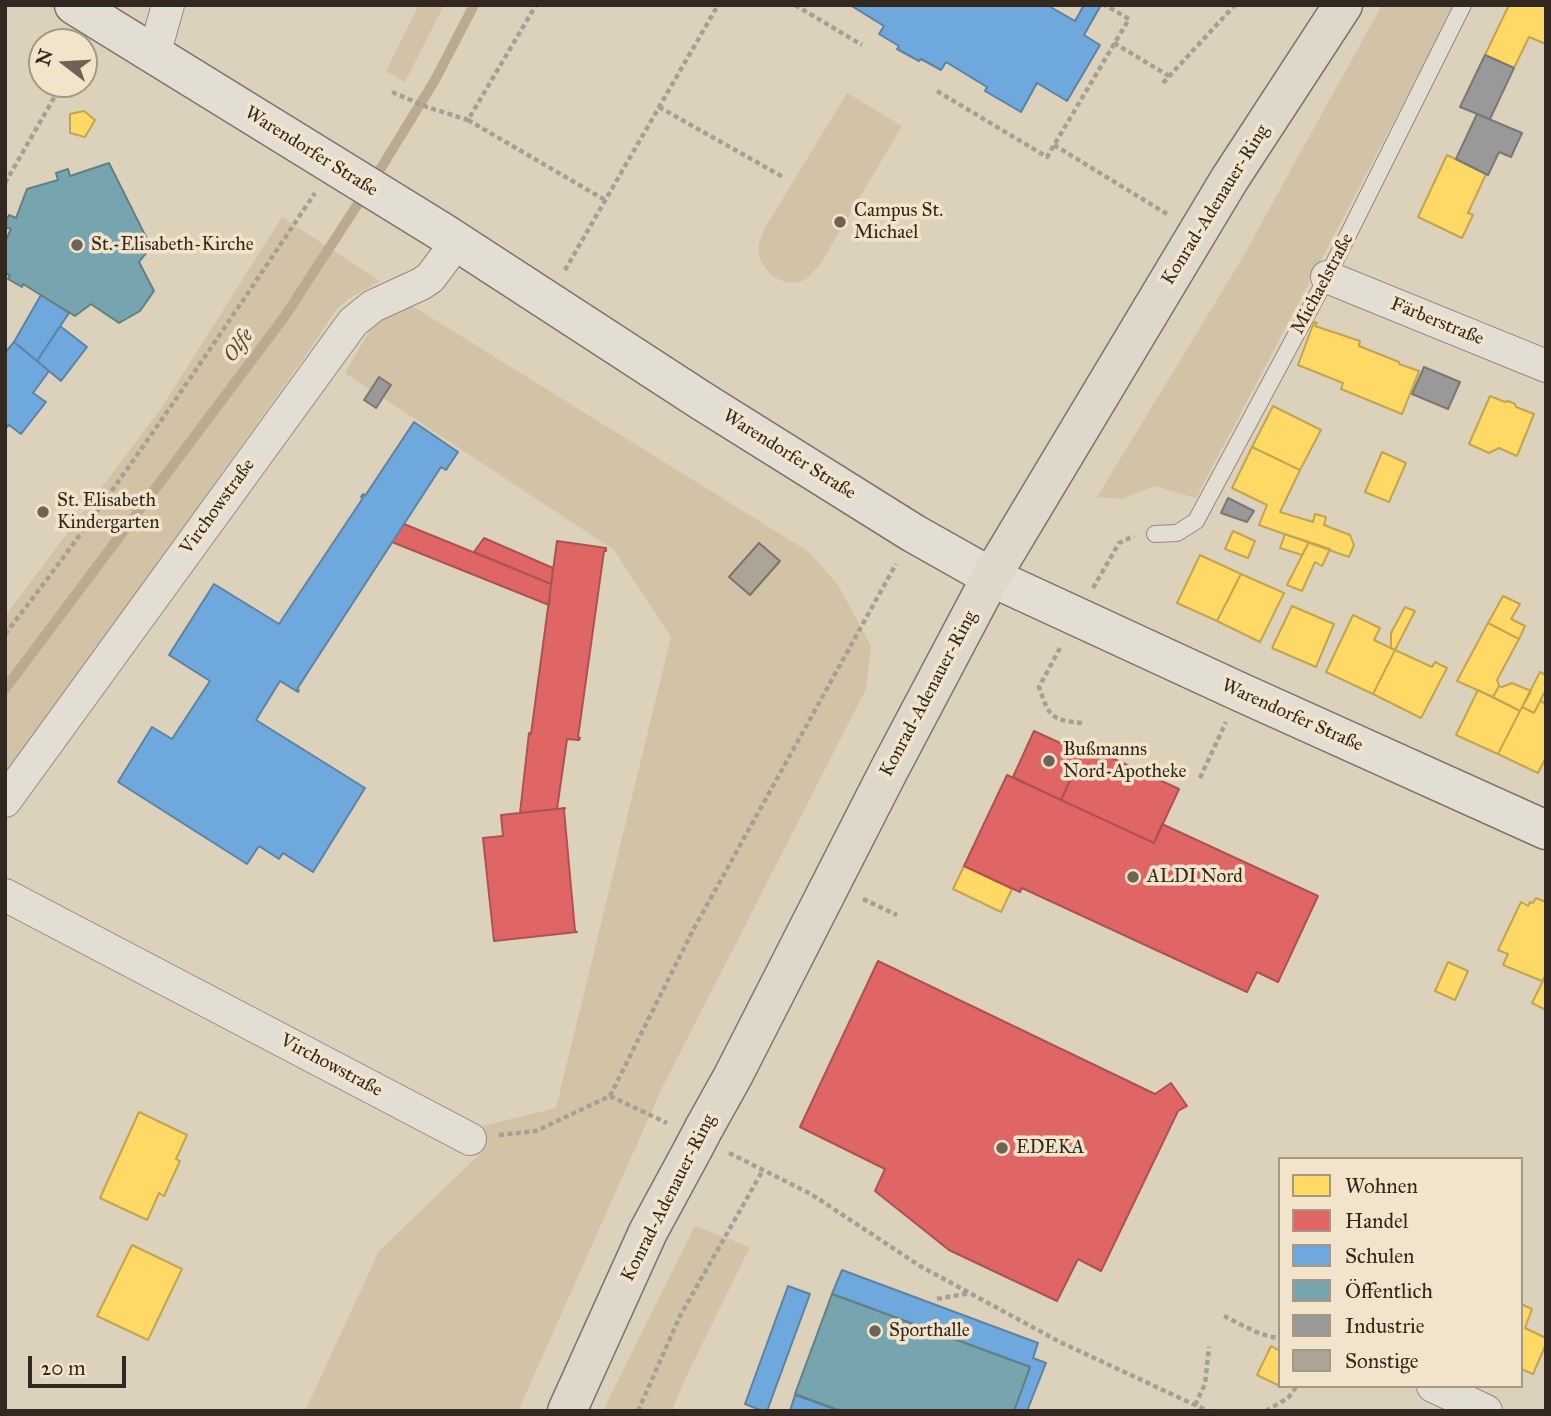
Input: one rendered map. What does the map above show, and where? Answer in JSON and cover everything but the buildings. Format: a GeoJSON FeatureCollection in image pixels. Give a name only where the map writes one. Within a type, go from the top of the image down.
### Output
{"type":"FeatureCollection","features":[{"type":"Feature","properties":{"kind":"main road","name":"Warendorfer Straße"},"geometry":{"type":"LineString","coordinates":[[74,5],[457,242],[702,401],[913,533],[992,578],[1546,830]]}},
{"type":"Feature","properties":{"kind":"main road","name":"Konrad-Adenauer-Ring"},"geometry":{"type":"LineString","coordinates":[[567,1411],[648,1232],[733,1076],[888,772],[992,578],[1229,180],[1343,5]]}},
{"type":"Feature","properties":{"kind":"street"},"geometry":{"type":"LineString","coordinates":[[154,55],[168,5]]}},
{"type":"Feature","properties":{"kind":"street","name":"Virchowstraße"},"geometry":{"type":"LineString","coordinates":[[5,801],[353,322],[373,306],[430,278],[457,242]]}},
{"type":"Feature","properties":{"kind":"street","name":"Färberstraße"},"geometry":{"type":"LineString","coordinates":[[1327,278],[1546,366]]}},
{"type":"Feature","properties":{"kind":"street","name":"Virchowstraße"},"geometry":{"type":"LineString","coordinates":[[5,895],[470,1139]]}},
{"type":"Feature","properties":{"kind":"street"},"geometry":{"type":"LineString","coordinates":[[1437,1388],[1486,1411]]}},
{"type":"Feature","properties":{"kind":"lane","name":"Michaelstraße"},"geometry":{"type":"LineString","coordinates":[[1155,534],[1177,533],[1196,521],[1327,278],[1463,5]]}},
{"type":"Feature","properties":{"kind":"path"},"geometry":{"type":"LineString","coordinates":[[468,120],[536,5]]}},
{"type":"Feature","properties":{"kind":"path"},"geometry":{"type":"LineString","coordinates":[[547,301],[718,5]]}},
{"type":"Feature","properties":{"kind":"path"},"geometry":{"type":"LineString","coordinates":[[795,5],[862,45]]}},
{"type":"Feature","properties":{"kind":"path"},"geometry":{"type":"LineString","coordinates":[[937,91],[1047,157],[1129,19],[1105,5]]}},
{"type":"Feature","properties":{"kind":"path"},"geometry":{"type":"LineString","coordinates":[[1163,83],[1235,5]]}},
{"type":"Feature","properties":{"kind":"path"},"geometry":{"type":"LineString","coordinates":[[1114,43],[1168,76]]}},
{"type":"Feature","properties":{"kind":"path"},"geometry":{"type":"LineString","coordinates":[[392,92],[468,120],[605,200]]}},
{"type":"Feature","properties":{"kind":"path"},"geometry":{"type":"LineString","coordinates":[[5,183],[54,98]]}},
{"type":"Feature","properties":{"kind":"path"},"geometry":{"type":"LineString","coordinates":[[659,107],[783,177]]}},
{"type":"Feature","properties":{"kind":"path"},"geometry":{"type":"LineString","coordinates":[[1054,145],[1199,232]]}},
{"type":"Feature","properties":{"kind":"path"},"geometry":{"type":"LineString","coordinates":[[5,634],[342,171]]}},
{"type":"Feature","properties":{"kind":"path"},"geometry":{"type":"LineString","coordinates":[[470,1139],[536,1131],[610,1096],[692,932],[913,533]]}},
{"type":"Feature","properties":{"kind":"path"},"geometry":{"type":"LineString","coordinates":[[1082,723],[1054,717],[1047,710],[1039,687],[1119,543],[1135,536],[1155,534]]}},
{"type":"Feature","properties":{"kind":"path"},"geometry":{"type":"LineString","coordinates":[[1200,778],[1240,692]]}},
{"type":"Feature","properties":{"kind":"path"},"geometry":{"type":"LineString","coordinates":[[610,1096],[811,1194],[920,1266],[1060,1342],[1208,1411]]}},
{"type":"Feature","properties":{"kind":"path"},"geometry":{"type":"LineString","coordinates":[[638,1411],[680,1316],[763,1170]]}},
{"type":"Feature","properties":{"kind":"path"},"geometry":{"type":"LineString","coordinates":[[937,1299],[970,1293]]}},
{"type":"Feature","properties":{"kind":"path"},"geometry":{"type":"LineString","coordinates":[[1224,1316],[1258,1332],[1278,1338]]}},
{"type":"Feature","properties":{"kind":"path"},"geometry":{"type":"LineString","coordinates":[[1195,1405],[1205,1384],[1209,1347]]}},
{"type":"Feature","properties":{"kind":"path"},"geometry":{"type":"LineString","coordinates":[[1266,1411],[1288,1398],[1296,1388]]}},
{"type":"Feature","properties":{"kind":"shaded area"},"geometry":{"type":"Polygon","coordinates":[[[419,5],[444,5],[405,82],[386,71],[419,5]]]}},
{"type":"Feature","properties":{"kind":"shaded area"},"geometry":{"type":"Polygon","coordinates":[[[1382,5],[1452,5],[1436,41],[1196,498],[1155,486],[1122,499],[1097,497],[1240,262],[1382,5]]]}},
{"type":"Feature","properties":{"kind":"shaded area"},"geometry":{"type":"Polygon","coordinates":[[[847,93],[902,126],[821,263],[806,279],[797,282],[780,280],[766,269],[761,261],[760,240],[847,93]]]}},
{"type":"Feature","properties":{"kind":"shaded area"},"geometry":{"type":"Polygon","coordinates":[[[282,217],[380,281],[348,299],[335,311],[5,778],[5,616],[160,410],[282,217]]]}},
{"type":"Feature","properties":{"kind":"shaded area"},"geometry":{"type":"Polygon","coordinates":[[[406,302],[809,552],[838,585],[871,646],[866,689],[663,1086],[518,1411],[305,1411],[379,1251],[482,1152],[474,1128],[556,1108],[671,637],[614,550],[345,373],[370,330],[386,311],[406,302]]]}},
{"type":"Feature","properties":{"kind":"shaded area"},"geometry":{"type":"Polygon","coordinates":[[[695,1226],[750,1247],[672,1411],[603,1411],[695,1226]]]}},
{"type":"Feature","properties":{"kind":"waterway","name":"Olfe"},"geometry":{"type":"LineString","coordinates":[[373,181],[435,80],[474,5]]}},
{"type":"Feature","properties":{"kind":"waterway","name":"Olfe"},"geometry":{"type":"LineString","coordinates":[[5,689],[285,316],[365,193]]}},
{"type":"Feature","properties":{"kind":"place","name":"Campus St. Michael"},"geometry":{"type":"Point","coordinates":[840,222]}},
{"type":"Feature","properties":{"kind":"place","name":"St.-Elisabeth-Kirche"},"geometry":{"type":"Point","coordinates":[77,245]}},
{"type":"Feature","properties":{"kind":"place","name":"St. Elisabeth Kindergarten"},"geometry":{"type":"Point","coordinates":[43,512]}},
{"type":"Feature","properties":{"kind":"place","name":"Bußmanns Nord-Apotheke"},"geometry":{"type":"Point","coordinates":[1049,761]}},
{"type":"Feature","properties":{"kind":"place","name":"ALDI Nord"},"geometry":{"type":"Point","coordinates":[1133,877]}},
{"type":"Feature","properties":{"kind":"place","name":"EDEKA"},"geometry":{"type":"Point","coordinates":[1002,1148]}},
{"type":"Feature","properties":{"kind":"place","name":"Sporthalle"},"geometry":{"type":"Point","coordinates":[875,1331]}}]}
